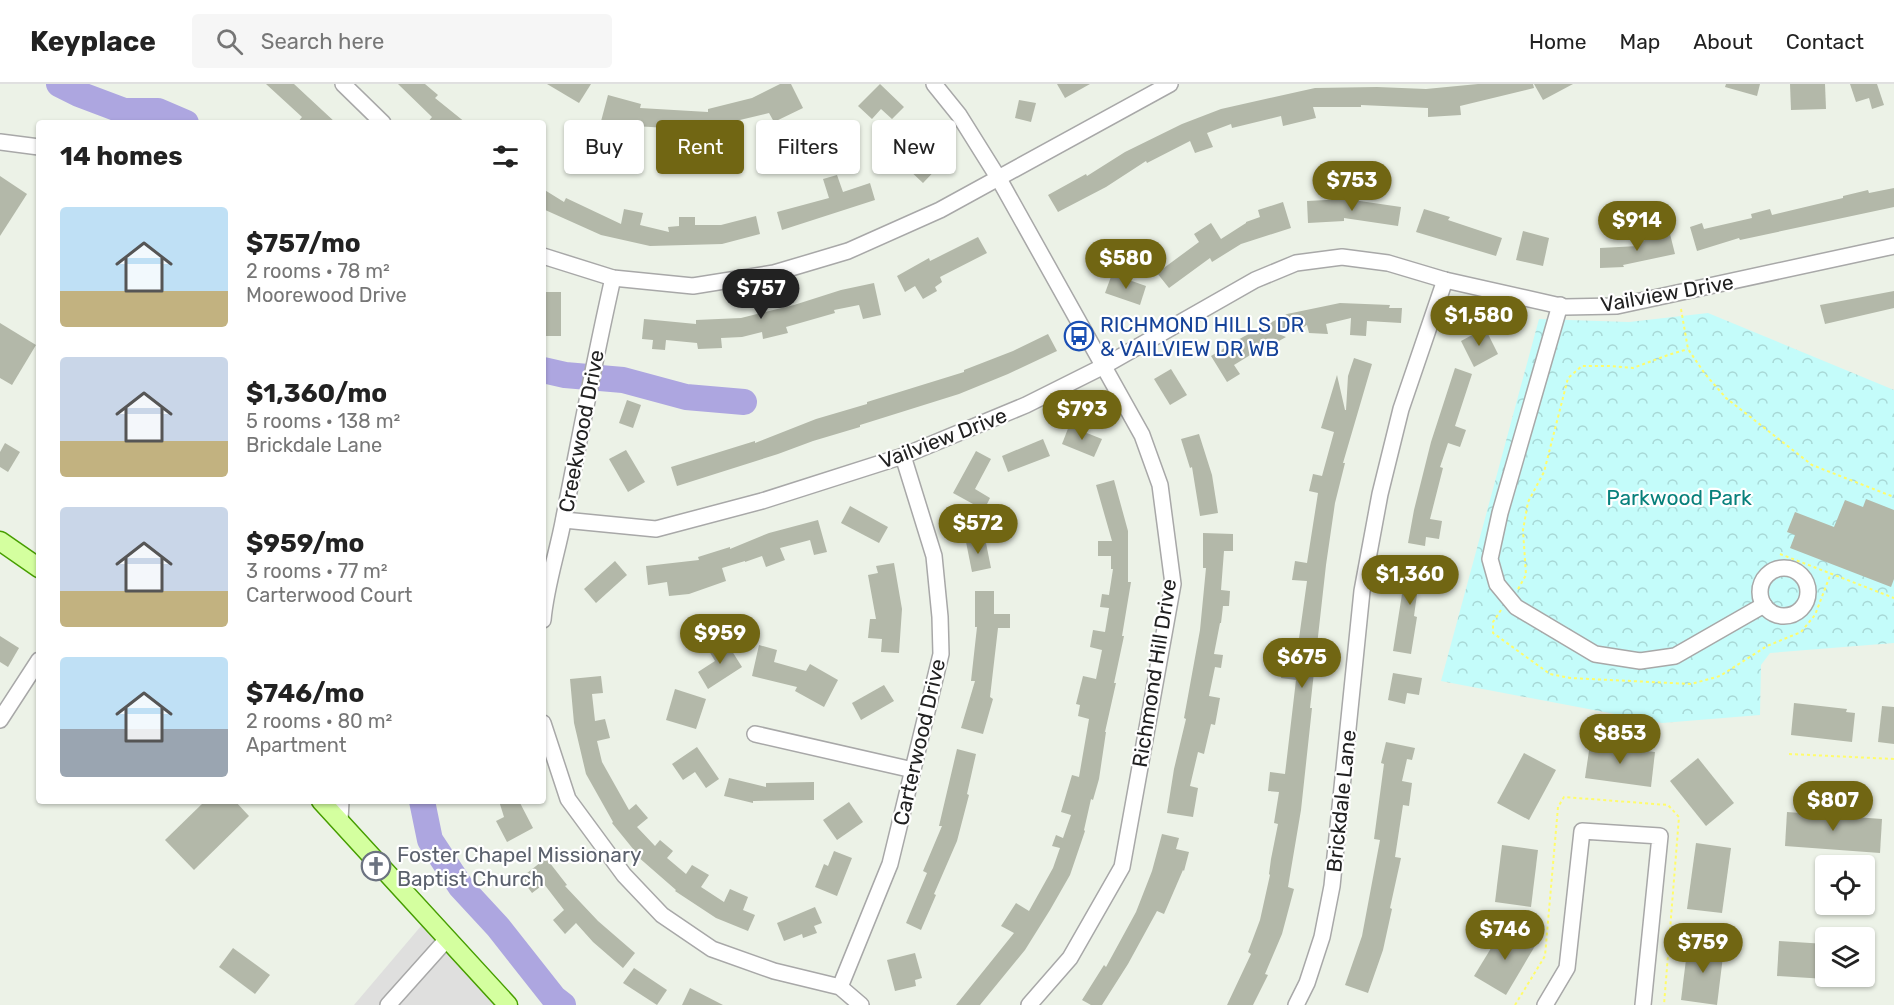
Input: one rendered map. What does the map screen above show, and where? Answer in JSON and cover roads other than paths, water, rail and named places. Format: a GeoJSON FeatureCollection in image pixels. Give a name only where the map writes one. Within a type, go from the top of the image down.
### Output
{"type":"FeatureCollection","features":[{"type":"Feature","properties":{"kind":"main road"},"geometry":{"type":"LineString","coordinates":[[0,541],[36,566]]}},
{"type":"Feature","properties":{"kind":"main road"},"geometry":{"type":"LineString","coordinates":[[324,804],[508,1005]]}},
{"type":"Feature","properties":{"kind":"street"},"geometry":{"type":"LineString","coordinates":[[343,84],[380,120]]}},
{"type":"Feature","properties":{"kind":"street","name":"Richmond Hill Drive"},"geometry":{"type":"LineString","coordinates":[[934,84],[958,115],[999,178],[1142,435],[1160,485],[1173,584],[1122,867],[1070,958],[1029,1005]]}},
{"type":"Feature","properties":{"kind":"street"},"geometry":{"type":"LineString","coordinates":[[546,257],[613,278],[693,286],[774,273],[848,251],[940,210],[1170,84]]}},
{"type":"Feature","properties":{"kind":"street"},"geometry":{"type":"LineString","coordinates":[[0,142],[36,147]]}},
{"type":"Feature","properties":{"kind":"street","name":"Vailview Drive"},"geometry":{"type":"LineString","coordinates":[[564,520],[656,529],[762,501],[903,456],[1026,405],[1104,366],[1255,280],[1296,263],[1342,257],[1388,263],[1445,280],[1565,307],[1617,306],[1894,246]]}},
{"type":"Feature","properties":{"kind":"street","name":"Creekwood Drive"},"geometry":{"type":"LineString","coordinates":[[546,598],[613,278]]}},
{"type":"Feature","properties":{"kind":"street","name":"Brickdale Lane"},"geometry":{"type":"LineString","coordinates":[[1296,1005],[1307,983],[1322,937],[1332,886],[1340,828],[1362,591],[1380,494],[1401,409],[1445,280]]}},
{"type":"Feature","properties":{"kind":"street"},"geometry":{"type":"LineString","coordinates":[[1560,305],[1495,536],[1490,559],[1497,584],[1516,607],[1594,654],[1640,661],[1675,656],[1764,605]]}},
{"type":"Feature","properties":{"kind":"street","name":"Carterwood Drive"},"geometry":{"type":"LineString","coordinates":[[840,987],[890,864],[941,654],[934,556],[903,456]]}},
{"type":"Feature","properties":{"kind":"street"},"geometry":{"type":"LineString","coordinates":[[0,720],[36,665]]}},
{"type":"Feature","properties":{"kind":"street"},"geometry":{"type":"LineString","coordinates":[[546,732],[568,799],[624,875],[662,915],[712,950],[774,971],[840,987],[861,1005]]}},
{"type":"Feature","properties":{"kind":"street"},"geometry":{"type":"LineString","coordinates":[[755,734],[914,770]]}},
{"type":"Feature","properties":{"kind":"street"},"geometry":{"type":"LineString","coordinates":[[340,821],[341,804]]}},
{"type":"Feature","properties":{"kind":"street"},"geometry":{"type":"LineString","coordinates":[[1545,1005],[1567,968],[1582,831],[1660,836],[1643,1005]]}},
{"type":"Feature","properties":{"kind":"street"},"geometry":{"type":"LineString","coordinates":[[388,1005],[447,939]]}},
{"type":"Feature","properties":{"kind":"waterway"},"geometry":{"type":"LineString","coordinates":[[59,84],[124,111],[158,111],[179,120]]}},
{"type":"Feature","properties":{"kind":"waterway"},"geometry":{"type":"LineString","coordinates":[[546,371],[565,375],[623,380],[686,397],[744,402]]}},
{"type":"Feature","properties":{"kind":"waterway"},"geometry":{"type":"LineString","coordinates":[[423,804],[430,840],[461,887],[498,927],[554,998],[563,1005]]}},
{"type":"Feature","properties":{"kind":"place","name":"RICHMOND HILLS DR & VAILVIEW DR WB"},"geometry":{"type":"Point","coordinates":[1079,336]}},
{"type":"Feature","properties":{"kind":"place","name":"Foster Chapel Missionary Baptist Church"},"geometry":{"type":"Point","coordinates":[376,866]}},
{"type":"Feature","properties":{"kind":"park label","name":"Parkwood Park"},"geometry":{"type":"Point","coordinates":[1679,497]}}]}
